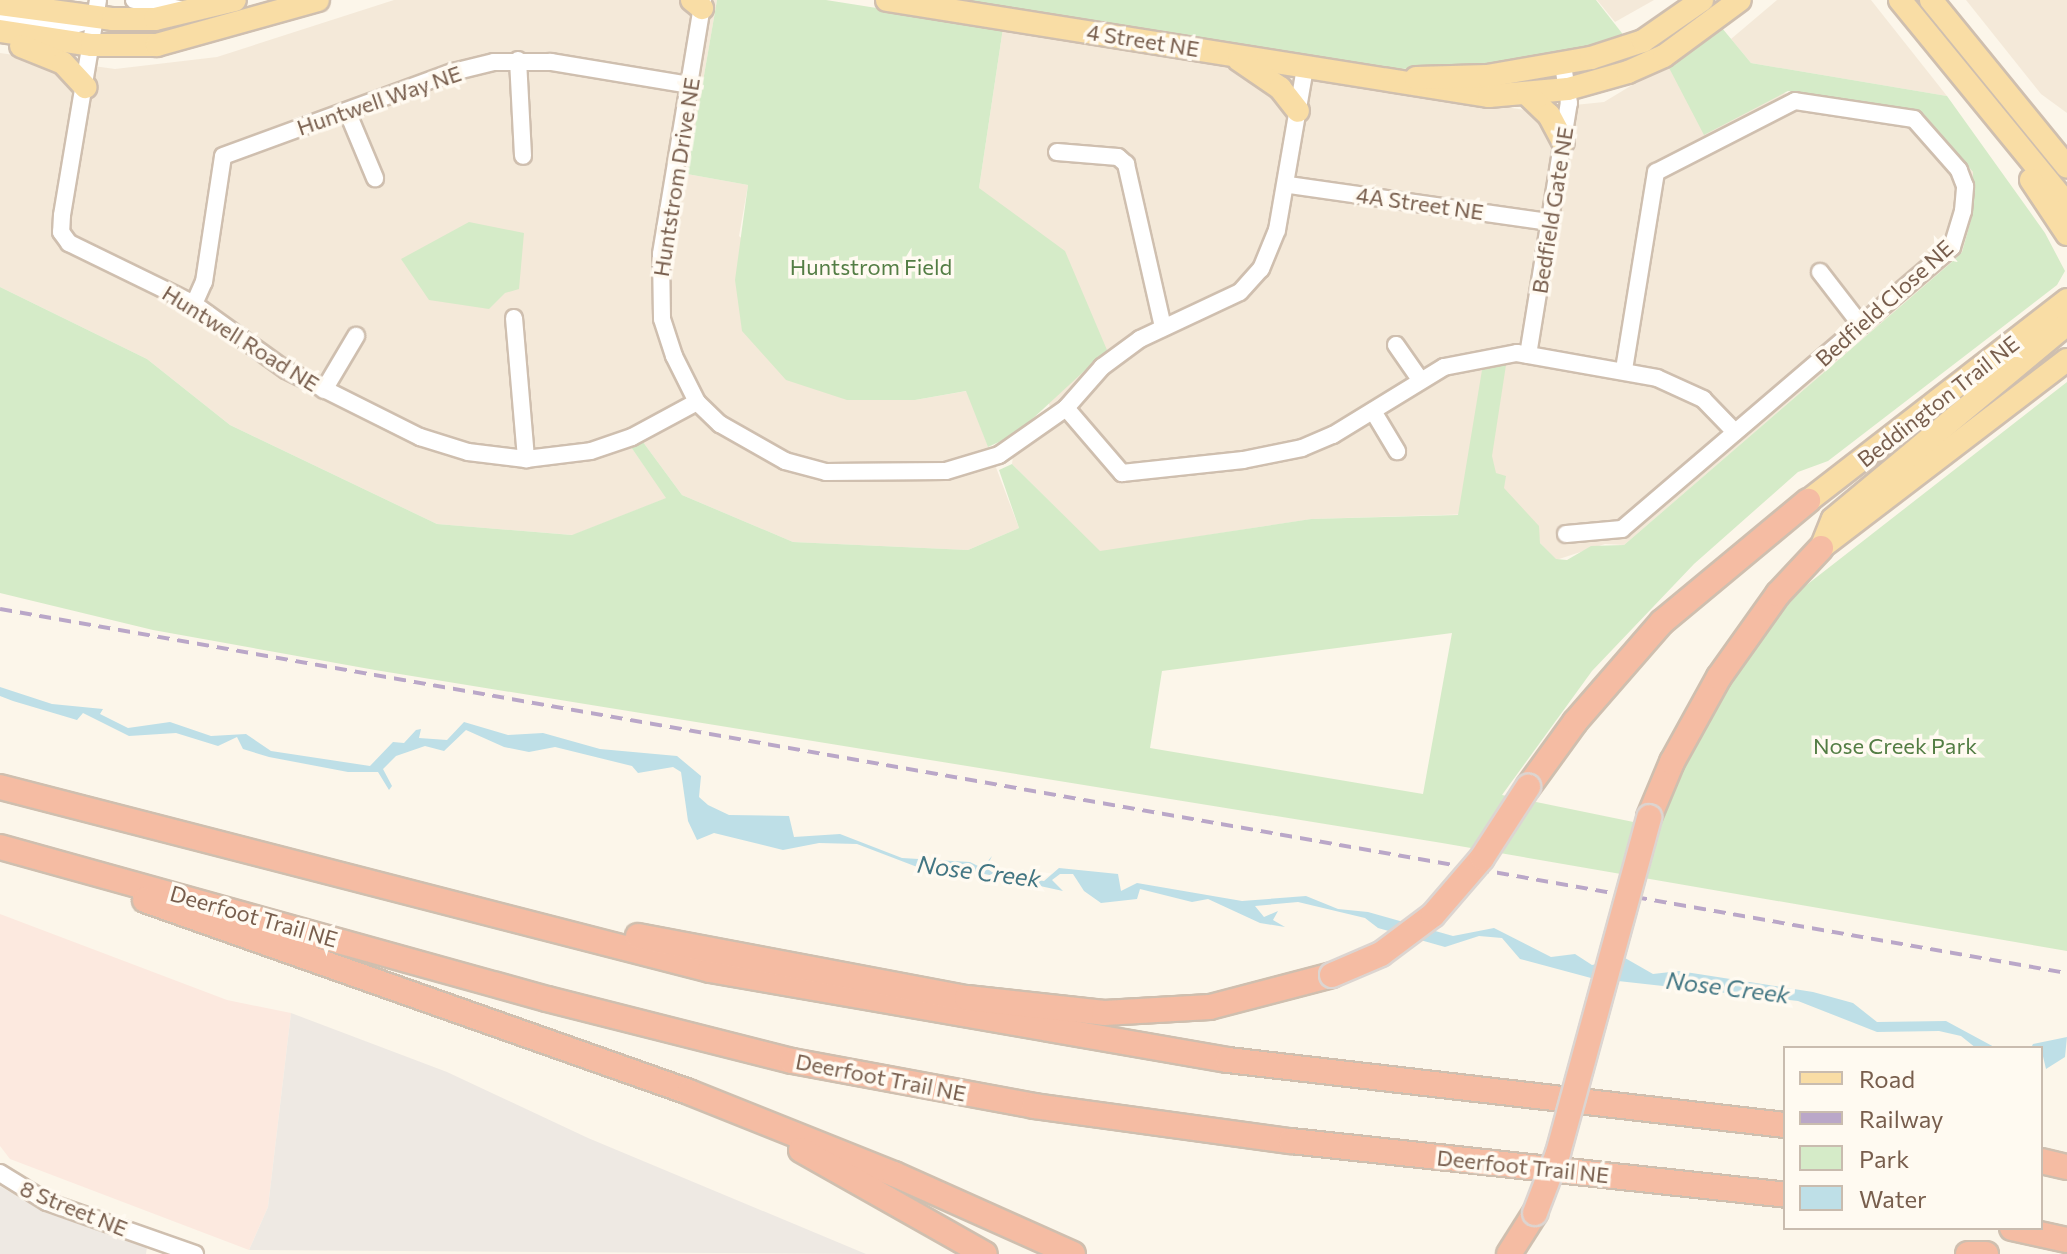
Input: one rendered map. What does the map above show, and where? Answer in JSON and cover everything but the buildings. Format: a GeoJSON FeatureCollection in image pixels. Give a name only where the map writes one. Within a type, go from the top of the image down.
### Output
{"type":"FeatureCollection","features":[{"type":"Feature","properties":{"kind":"highway"},"geometry":{"type":"LineString","coordinates":[[453,907],[510,910],[937,992],[1069,1010],[1140,1013],[1210,1007],[1332,975],[1381,954],[1433,915],[1482,858],[1575,722],[1662,622],[1808,501]]}},
{"type":"Feature","properties":{"kind":"highway"},"geometry":{"type":"LineString","coordinates":[[1509,1254],[1535,1213],[1558,1153],[1649,817],[1692,722],[1733,654],[1821,548]]}},
{"type":"Feature","properties":{"kind":"highway"},"geometry":{"type":"LineString","coordinates":[[0,787],[453,907],[710,970],[1228,1060],[1783,1125]]}},
{"type":"Feature","properties":{"kind":"highway","name":"Deerfoot Trail NE"},"geometry":{"type":"LineString","coordinates":[[0,847],[547,999],[792,1061],[1049,1108],[1783,1195]]}},
{"type":"Feature","properties":{"kind":"highway"},"geometry":{"type":"LineString","coordinates":[[69,865],[116,889],[689,1092],[946,1196],[1073,1254]]}},
{"type":"Feature","properties":{"kind":"highway"},"geometry":{"type":"LineString","coordinates":[[689,1092],[985,1254]]}},
{"type":"Feature","properties":{"kind":"highway"},"geometry":{"type":"LineString","coordinates":[[2043,1161],[2067,1167]]}},
{"type":"Feature","properties":{"kind":"highway"},"geometry":{"type":"LineString","coordinates":[[2021,1230],[2067,1240]]}},
{"type":"Feature","properties":{"kind":"highway"},"geometry":{"type":"LineString","coordinates":[[1968,1254],[1986,1254]]}},
{"type":"Feature","properties":{"kind":"main road"},"geometry":{"type":"LineString","coordinates":[[0,4],[97,9],[155,19],[235,0]]}},
{"type":"Feature","properties":{"kind":"main road"},"geometry":{"type":"LineString","coordinates":[[0,31],[92,45],[157,45],[318,0]]}},
{"type":"Feature","properties":{"kind":"main road","name":"4 Street NE"},"geometry":{"type":"LineString","coordinates":[[887,0],[1399,81],[1464,95],[1528,95],[1568,89],[1664,56],[1740,0]]}},
{"type":"Feature","properties":{"kind":"main road","name":"4 Street NE"},"geometry":{"type":"LineString","coordinates":[[1399,81],[1563,65],[1643,41],[1702,0]]}},
{"type":"Feature","properties":{"kind":"main road"},"geometry":{"type":"LineString","coordinates":[[1900,0],[2067,204]]}},
{"type":"Feature","properties":{"kind":"main road"},"geometry":{"type":"LineString","coordinates":[[1931,0],[2064,161]]}},
{"type":"Feature","properties":{"kind":"main road"},"geometry":{"type":"LineString","coordinates":[[0,41],[42,51],[63,63],[85,87]]}},
{"type":"Feature","properties":{"kind":"main road"},"geometry":{"type":"LineString","coordinates":[[1228,53],[1280,88],[1298,111]]}},
{"type":"Feature","properties":{"kind":"main road"},"geometry":{"type":"LineString","coordinates":[[1528,95],[1549,115],[1563,141]]}},
{"type":"Feature","properties":{"kind":"main road"},"geometry":{"type":"LineString","coordinates":[[1991,110],[2002,136],[2067,234]]}},
{"type":"Feature","properties":{"kind":"main road","name":"Beddington Trail NE"},"geometry":{"type":"LineString","coordinates":[[1808,501],[2067,300]]}},
{"type":"Feature","properties":{"kind":"main road"},"geometry":{"type":"LineString","coordinates":[[1821,548],[1833,519],[2067,324]]}},
{"type":"Feature","properties":{"kind":"main road","name":"Beddington Trail NE"},"geometry":{"type":"LineString","coordinates":[[1821,548],[2067,360]]}},
{"type":"Feature","properties":{"kind":"street"},"geometry":{"type":"LineString","coordinates":[[134,0],[190,10]]}},
{"type":"Feature","properties":{"kind":"street","name":"Huntstrom Drive NE"},"geometry":{"type":"LineString","coordinates":[[699,3],[690,85],[659,286],[674,356],[697,402],[720,424],[785,461],[826,472],[890,475],[979,464],[1066,408],[1102,367],[1163,327],[1240,292],[1261,269],[1289,185],[1305,68]]}},
{"type":"Feature","properties":{"kind":"street"},"geometry":{"type":"LineString","coordinates":[[0,19],[61,29],[97,9]]}},
{"type":"Feature","properties":{"kind":"street","name":"Huntwell Road NE"},"geometry":{"type":"LineString","coordinates":[[97,9],[61,232],[69,243],[194,304],[236,337],[324,390],[420,437],[468,452],[526,459],[591,451],[632,437],[697,402]]}},
{"type":"Feature","properties":{"kind":"street"},"geometry":{"type":"LineString","coordinates":[[518,60],[523,156]]}},
{"type":"Feature","properties":{"kind":"street","name":"Huntwell Way NE"},"geometry":{"type":"LineString","coordinates":[[194,304],[204,282],[223,156],[453,72],[518,60],[690,85]]}},
{"type":"Feature","properties":{"kind":"street","name":"Bedfield Gate NE"},"geometry":{"type":"LineString","coordinates":[[1528,355],[1563,141],[1568,89],[1563,65]]}},
{"type":"Feature","properties":{"kind":"street","name":"Bedfield Close NE"},"geometry":{"type":"LineString","coordinates":[[1566,534],[1622,529],[1952,247],[1962,221],[1963,178],[1914,119],[1795,101],[1656,172],[1624,370]]}},
{"type":"Feature","properties":{"kind":"street"},"geometry":{"type":"LineString","coordinates":[[347,111],[375,178]]}},
{"type":"Feature","properties":{"kind":"street"},"geometry":{"type":"LineString","coordinates":[[1057,152],[1118,157],[1126,164],[1163,327]]}},
{"type":"Feature","properties":{"kind":"street","name":"4A Street NE"},"geometry":{"type":"LineString","coordinates":[[1289,185],[1550,222]]}},
{"type":"Feature","properties":{"kind":"street"},"geometry":{"type":"LineString","coordinates":[[1820,272],[1861,325]]}},
{"type":"Feature","properties":{"kind":"street"},"geometry":{"type":"LineString","coordinates":[[514,318],[526,459]]}},
{"type":"Feature","properties":{"kind":"street"},"geometry":{"type":"LineString","coordinates":[[324,390],[356,336]]}},
{"type":"Feature","properties":{"kind":"street"},"geometry":{"type":"LineString","coordinates":[[1396,345],[1419,378]]}},
{"type":"Feature","properties":{"kind":"street"},"geometry":{"type":"LineString","coordinates":[[1066,408],[1122,473],[1302,448],[1373,411],[1419,378],[1478,357],[1528,355],[1624,370],[1684,388],[1720,413],[1735,432]]}},
{"type":"Feature","properties":{"kind":"street"},"geometry":{"type":"LineString","coordinates":[[1373,411],[1397,451]]}},
{"type":"Feature","properties":{"kind":"street","name":"8 Street NE"},"geometry":{"type":"LineString","coordinates":[[0,1173],[47,1202],[195,1254]]}},
{"type":"Feature","properties":{"kind":"shaded area"},"geometry":{"type":"Polygon","coordinates":[[[394,0],[717,0],[687,174],[748,185],[739,236],[915,400],[967,391],[1019,528],[968,550],[793,542],[682,495],[643,442],[631,447],[667,498],[573,535],[437,524],[230,425],[147,359],[0,287],[0,53],[115,69],[217,57],[394,0]]]}},
{"type":"Feature","properties":{"kind":"shaded area"},"geometry":{"type":"Polygon","coordinates":[[[1597,0],[1654,0],[1615,22],[1597,0]]]}},
{"type":"Feature","properties":{"kind":"shaded area"},"geometry":{"type":"Polygon","coordinates":[[[1777,0],[1871,0],[1947,96],[1751,63],[1731,39],[1777,0]]]}},
{"type":"Feature","properties":{"kind":"shaded area"},"geometry":{"type":"Polygon","coordinates":[[[1966,0],[2067,0],[2067,113],[2041,94],[1966,0]]]}},
{"type":"Feature","properties":{"kind":"shaded area"},"geometry":{"type":"Polygon","coordinates":[[[1003,28],[1525,110],[1604,102],[1667,64],[1783,93],[1921,111],[1973,172],[1972,216],[1962,252],[1953,261],[1624,545],[1605,544],[1556,560],[1540,543],[1538,532],[1507,513],[1311,519],[1100,552],[1012,464],[1016,434],[1050,407],[979,188],[1003,28]]]}},
{"type":"Feature","properties":{"kind":"shaded area"},"geometry":{"type":"Polygon","coordinates":[[[0,914],[227,1000],[291,1013],[268,1207],[249,1250],[10,1159],[0,1146],[0,914]]]}},
{"type":"Feature","properties":{"kind":"shaded area"},"geometry":{"type":"Polygon","coordinates":[[[291,1013],[447,1072],[588,1138],[866,1254],[249,1250],[268,1207],[291,1013]]]}},
{"type":"Feature","properties":{"kind":"shaded area"},"geometry":{"type":"Polygon","coordinates":[[[0,1186],[44,1212],[147,1247],[146,1254],[0,1254],[0,1186]]]}},
{"type":"Feature","properties":{"kind":"green space","name":"Huntstrom Field"},"geometry":{"type":"Polygon","coordinates":[[[717,0],[826,0],[1003,28],[979,188],[1065,251],[1107,350],[1016,434],[988,447],[966,391],[915,400],[847,400],[786,380],[742,331],[735,280],[748,185],[687,174],[717,0]]]}},
{"type":"Feature","properties":{"kind":"green space"},"geometry":{"type":"Polygon","coordinates":[[[943,0],[1596,0],[1625,37],[1570,53],[1508,62],[1401,69],[943,0]]]}},
{"type":"Feature","properties":{"kind":"green space","name":"Nose Creek Park"},"geometry":{"type":"Polygon","coordinates":[[[1722,28],[1751,63],[1947,96],[2045,233],[2065,271],[2057,285],[1828,461],[1798,472],[1694,564],[1592,671],[1502,795],[1653,826],[1712,707],[1756,640],[1804,587],[2067,382],[2067,951],[1442,843],[375,670],[153,630],[0,593],[0,287],[147,359],[230,425],[437,524],[572,535],[666,498],[631,447],[643,442],[682,495],[793,542],[968,550],[1019,528],[999,470],[1012,464],[1100,551],[1311,519],[1458,515],[1482,370],[1506,365],[1492,456],[1496,473],[1506,476],[1504,488],[1539,526],[1540,543],[1556,559],[1567,560],[1591,546],[1624,545],[1953,261],[1962,252],[1972,216],[1973,172],[1921,111],[1788,91],[1704,135],[1667,64],[1722,28]],[[1452,633],[1162,671],[1150,748],[1423,794],[1452,633]]]}},
{"type":"Feature","properties":{"kind":"green space"},"geometry":{"type":"Polygon","coordinates":[[[469,222],[524,233],[519,289],[505,293],[489,309],[429,300],[401,259],[469,222]]]}},
{"type":"Feature","properties":{"kind":"water","name":"Nose Creek"},"geometry":{"type":"Polygon","coordinates":[[[0,687],[52,704],[103,709],[100,714],[128,728],[170,722],[211,736],[246,734],[271,751],[370,766],[393,742],[404,743],[416,730],[421,729],[419,738],[447,740],[464,722],[508,735],[543,733],[600,749],[677,756],[701,776],[699,797],[708,805],[729,815],[789,816],[794,837],[840,834],[902,858],[970,862],[982,868],[992,856],[986,868],[995,874],[1044,881],[1059,868],[1118,874],[1121,891],[1137,883],[1242,901],[1306,896],[1338,909],[1368,912],[1453,936],[1494,928],[1551,957],[1575,954],[1592,965],[1625,958],[1653,974],[1679,971],[1813,992],[1853,1003],[1877,1022],[1946,1021],[1992,1046],[1974,1046],[1961,1036],[1939,1031],[1877,1032],[1798,1001],[1591,978],[1520,959],[1502,938],[1479,936],[1445,947],[1378,928],[1365,918],[1298,902],[1255,906],[1264,917],[1278,911],[1273,920],[1285,927],[1260,923],[1208,899],[1192,902],[1140,889],[1137,899],[1101,903],[1084,891],[1073,874],[1060,874],[1052,880],[1063,891],[957,868],[925,870],[857,844],[819,843],[783,850],[714,833],[697,840],[688,821],[681,772],[673,767],[638,773],[632,766],[555,747],[529,752],[504,747],[466,730],[444,751],[425,746],[396,756],[383,769],[392,786],[389,790],[378,772],[348,772],[269,757],[243,749],[237,737],[218,746],[176,733],[129,736],[83,713],[77,720],[0,696],[0,687]]]}},
{"type":"Feature","properties":{"kind":"water"},"geometry":{"type":"Polygon","coordinates":[[[2067,1037],[2065,1057],[2046,1069],[2043,1046],[2033,1044],[2067,1037]]]}},
{"type":"Feature","properties":{"kind":"railway"},"geometry":{"type":"LineString","coordinates":[[0,609],[2067,973]]}}]}
